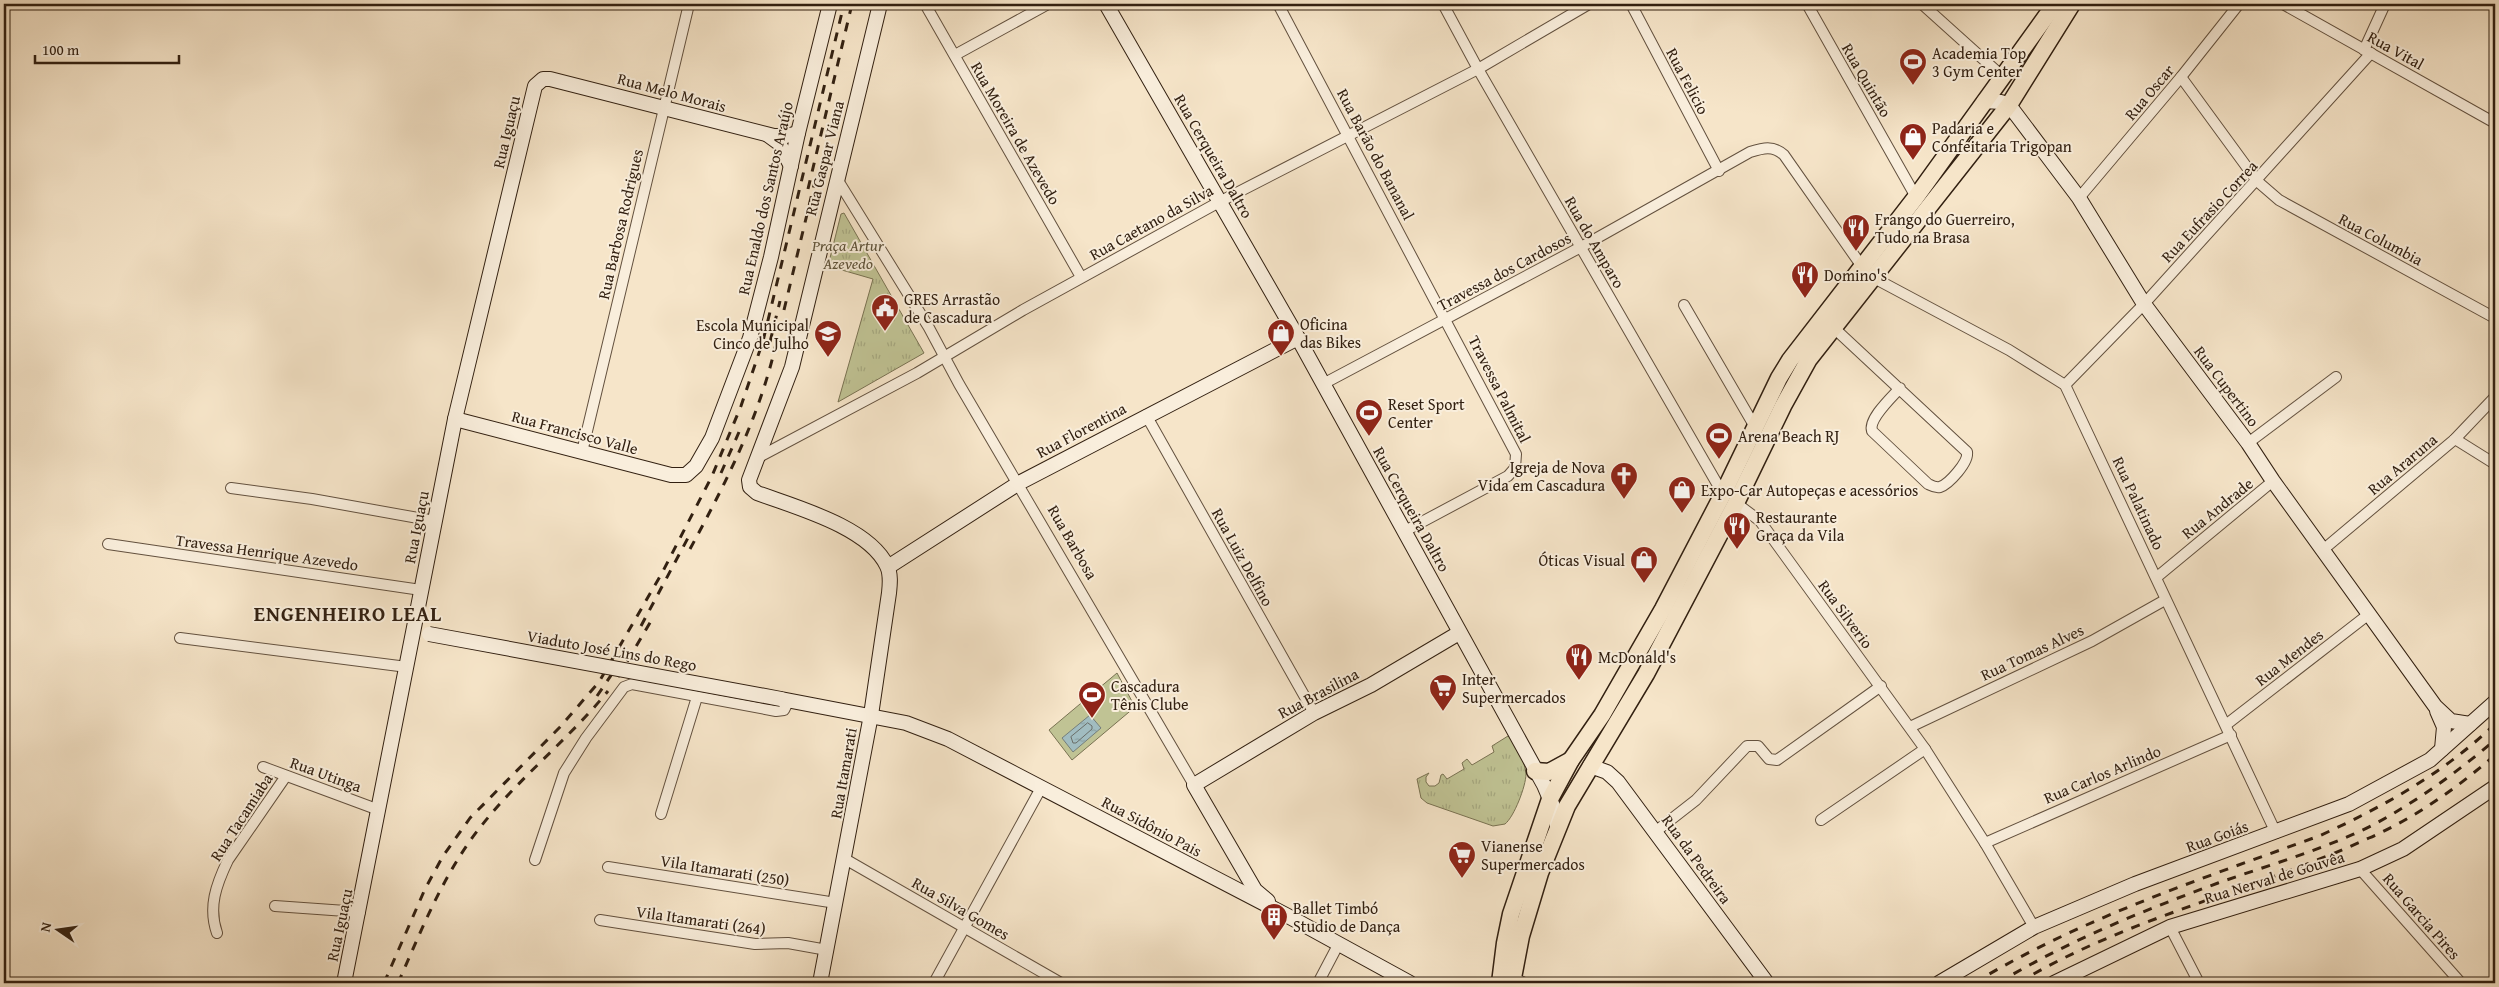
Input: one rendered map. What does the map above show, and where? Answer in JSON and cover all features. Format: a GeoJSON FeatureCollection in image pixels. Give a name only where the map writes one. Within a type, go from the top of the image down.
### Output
{"type":"FeatureCollection","features":[{"type":"Feature","properties":{"kind":"main road","name":"Rua Enaldo dos Santos Araújo"},"geometry":{"type":"LineString","coordinates":[[686,475],[692,472],[712,438],[750,338],[830,4]]}},
{"type":"Feature","properties":{"kind":"main road","name":"Rua Gaspar Viana"},"geometry":{"type":"LineString","coordinates":[[880,4],[792,368],[749,480],[753,490],[842,525],[865,542],[888,567]]}},
{"type":"Feature","properties":{"kind":"main road","name":"Rua Cerqueira Daltro"},"geometry":{"type":"LineString","coordinates":[[1106,4],[1298,338],[1405,531],[1550,799],[1555,811],[1558,827]]}},
{"type":"Feature","properties":{"kind":"main road"},"geometry":{"type":"LineString","coordinates":[[1500,983],[1511,914],[1550,799],[1572,760],[1602,715],[1809,359],[1834,328],[1916,197],[2055,4]]}},
{"type":"Feature","properties":{"kind":"main road"},"geometry":{"type":"LineString","coordinates":[[1520,983],[1514,965],[1540,873],[1558,827],[1567,806],[1590,766],[1646,674],[1729,499],[1756,427],[1779,378],[1790,360],[1869,273],[2009,105],[2072,4]]}},
{"type":"Feature","properties":{"kind":"main road","name":"Rua Melo Morais"},"geometry":{"type":"LineString","coordinates":[[538,82],[543,79],[564,82],[768,135],[786,136],[798,133]]}},
{"type":"Feature","properties":{"kind":"main road","name":"Rua Iguaçu"},"geometry":{"type":"LineString","coordinates":[[344,983],[360,912],[456,419],[533,94],[538,82]]}},
{"type":"Feature","properties":{"kind":"main road"},"geometry":{"type":"LineString","coordinates":[[1984,101],[2001,102],[2009,105]]}},
{"type":"Feature","properties":{"kind":"main road","name":"Rua Cupertino"},"geometry":{"type":"LineString","coordinates":[[2009,105],[2079,198],[2144,304],[2248,443],[2273,481],[2324,549],[2435,706],[2451,721],[2470,724]]}},
{"type":"Feature","properties":{"kind":"main road"},"geometry":{"type":"LineString","coordinates":[[768,135],[779,143],[791,166]]}},
{"type":"Feature","properties":{"kind":"main road","name":"Rua Florentina"},"geometry":{"type":"LineString","coordinates":[[888,567],[1018,483],[1146,415],[1298,338]]}},
{"type":"Feature","properties":{"kind":"main road","name":"Rua Francisco Valle"},"geometry":{"type":"LineString","coordinates":[[456,419],[671,475],[686,475]]}},
{"type":"Feature","properties":{"kind":"main road","name":"Rua Itamarati"},"geometry":{"type":"LineString","coordinates":[[820,983],[871,715],[890,582],[888,567]]}},
{"type":"Feature","properties":{"kind":"main road","name":"Viaduto José Lins do Rego"},"geometry":{"type":"LineString","coordinates":[[414,631],[871,715]]}},
{"type":"Feature","properties":{"kind":"main road","name":"Rua Brasilina"},"geometry":{"type":"LineString","coordinates":[[1194,785],[1314,714],[1371,685],[1459,633]]}},
{"type":"Feature","properties":{"kind":"main road","name":"Rua Goiás"},"geometry":{"type":"LineString","coordinates":[[1939,983],[2034,928],[2135,884],[2276,833],[2349,804],[2430,760],[2495,702]]}},
{"type":"Feature","properties":{"kind":"main road","name":"Rua Cupertino"},"geometry":{"type":"LineString","coordinates":[[2435,706],[2444,727],[2442,749]]}},
{"type":"Feature","properties":{"kind":"main road","name":"Rua Sidônio Pais"},"geometry":{"type":"LineString","coordinates":[[871,715],[906,723],[948,739],[1286,915],[1410,983]]}},
{"type":"Feature","properties":{"kind":"main road"},"geometry":{"type":"LineString","coordinates":[[1535,771],[1549,772],[1572,760]]}},
{"type":"Feature","properties":{"kind":"main road","name":"Rua da Pedreira"},"geometry":{"type":"LineString","coordinates":[[1590,766],[1612,775],[1767,983]]}},
{"type":"Feature","properties":{"kind":"main road","name":"Rua Barbosa"},"geometry":{"type":"LineString","coordinates":[[1194,785],[1255,890],[1286,915]]}},
{"type":"Feature","properties":{"kind":"main road","name":"Rua Nerval de Gouvêa"},"geometry":{"type":"LineString","coordinates":[[2054,983],[2170,927],[2360,869],[2402,849],[2495,787]]}},
{"type":"Feature","properties":{"kind":"street","name":"Rua Barbosa Rodrigues"},"geometry":{"type":"LineString","coordinates":[[582,452],[689,4]]}},
{"type":"Feature","properties":{"kind":"street","name":"Rua Moreira de Azevedo"},"geometry":{"type":"LineString","coordinates":[[925,4],[1081,277]]}},
{"type":"Feature","properties":{"kind":"street"},"geometry":{"type":"LineString","coordinates":[[955,55],[1048,4]]}},
{"type":"Feature","properties":{"kind":"street","name":"Rua Barão do Bananal"},"geometry":{"type":"LineString","coordinates":[[1278,4],[1446,318]]}},
{"type":"Feature","properties":{"kind":"street","name":"Rua do Amparo"},"geometry":{"type":"LineString","coordinates":[[1443,4],[1478,69],[1729,499]]}},
{"type":"Feature","properties":{"kind":"street","name":"Rua Caetano da Silva"},"geometry":{"type":"LineString","coordinates":[[757,458],[945,357],[1081,277],[1220,202],[1478,69],[1590,4]]}},
{"type":"Feature","properties":{"kind":"street","name":"Rua Felicio"},"geometry":{"type":"LineString","coordinates":[[1630,4],[1719,171]]}},
{"type":"Feature","properties":{"kind":"street","name":"Rua Quintão"},"geometry":{"type":"LineString","coordinates":[[1807,4],[1916,197]]}},
{"type":"Feature","properties":{"kind":"street"},"geometry":{"type":"LineString","coordinates":[[1922,4],[2003,77]]}},
{"type":"Feature","properties":{"kind":"street","name":"Rua Oscar"},"geometry":{"type":"LineString","coordinates":[[2079,198],[2181,77],[2239,4]]}},
{"type":"Feature","properties":{"kind":"street","name":"Rua Vital"},"geometry":{"type":"LineString","coordinates":[[2283,4],[2495,123]]}},
{"type":"Feature","properties":{"kind":"street","name":"Rua Eufrasio Correa"},"geometry":{"type":"LineString","coordinates":[[2065,385],[2144,304],[2257,181],[2367,52],[2385,4]]}},
{"type":"Feature","properties":{"kind":"street","name":"Rua Columbia"},"geometry":{"type":"LineString","coordinates":[[2181,77],[2257,181],[2279,200],[2495,318]]}},
{"type":"Feature","properties":{"kind":"street","name":"Travessa dos Cardosos"},"geometry":{"type":"LineString","coordinates":[[1323,384],[1581,247],[1750,152],[1763,148],[1773,148],[1784,155],[1869,273]]}},
{"type":"Feature","properties":{"kind":"street","name":"Rua Barbosa"},"geometry":{"type":"LineString","coordinates":[[837,179],[945,357],[1194,785]]}},
{"type":"Feature","properties":{"kind":"street"},"geometry":{"type":"LineString","coordinates":[[1869,273],[2016,354],[2065,385]]}},
{"type":"Feature","properties":{"kind":"street"},"geometry":{"type":"LineString","coordinates":[[1684,305],[1756,427]]}},
{"type":"Feature","properties":{"kind":"street","name":"Travessa Palmital"},"geometry":{"type":"LineString","coordinates":[[1405,531],[1502,480],[1511,473],[1517,459],[1446,318]]}},
{"type":"Feature","properties":{"kind":"street"},"geometry":{"type":"LineString","coordinates":[[1834,328],[1900,388],[1967,452],[1968,456],[1964,465],[1942,486],[1937,487],[1928,484],[1871,427],[1873,420],[1900,388]]}},
{"type":"Feature","properties":{"kind":"street"},"geometry":{"type":"LineString","coordinates":[[2248,443],[2336,377]]}},
{"type":"Feature","properties":{"kind":"street","name":"Rua Palatinado"},"geometry":{"type":"LineString","coordinates":[[2065,385],[2156,577],[2165,600],[2227,724],[2276,833]]}},
{"type":"Feature","properties":{"kind":"street","name":"Rua Araruna"},"geometry":{"type":"LineString","coordinates":[[2324,549],[2455,439],[2495,396]]}},
{"type":"Feature","properties":{"kind":"street","name":"Rua Luiz Delfino"},"geometry":{"type":"LineString","coordinates":[[1146,415],[1314,714]]}},
{"type":"Feature","properties":{"kind":"street"},"geometry":{"type":"LineString","coordinates":[[2455,439],[2495,464]]}},
{"type":"Feature","properties":{"kind":"street","name":"Rua Andrade"},"geometry":{"type":"LineString","coordinates":[[2156,577],[2273,481]]}},
{"type":"Feature","properties":{"kind":"street"},"geometry":{"type":"LineString","coordinates":[[231,488],[312,499],[435,521]]}},
{"type":"Feature","properties":{"kind":"street","name":"Rua Silverio"},"geometry":{"type":"LineString","coordinates":[[1729,499],[1760,521],[1910,726],[1985,843],[2034,928]]}},
{"type":"Feature","properties":{"kind":"street","name":"Travessa Henrique Azevedo"},"geometry":{"type":"LineString","coordinates":[[108,544],[422,590]]}},
{"type":"Feature","properties":{"kind":"street","name":"Rua Tomas Alves"},"geometry":{"type":"LineString","coordinates":[[1910,726],[2092,641],[2165,600]]}},
{"type":"Feature","properties":{"kind":"street","name":"Rua Mendes"},"geometry":{"type":"LineString","coordinates":[[2227,724],[2369,614]]}},
{"type":"Feature","properties":{"kind":"street"},"geometry":{"type":"LineString","coordinates":[[180,638],[407,667]]}},
{"type":"Feature","properties":{"kind":"street"},"geometry":{"type":"LineString","coordinates":[[536,860],[558,787],[571,762],[624,687],[632,684],[779,711],[785,708],[785,699]]}},
{"type":"Feature","properties":{"kind":"street"},"geometry":{"type":"LineString","coordinates":[[1655,832],[1696,800],[1747,746],[1758,746],[1769,759],[1776,760],[1881,686]]}},
{"type":"Feature","properties":{"kind":"street"},"geometry":{"type":"LineString","coordinates":[[661,814],[697,697]]}},
{"type":"Feature","properties":{"kind":"street","name":"Rua Carlos Arlindo"},"geometry":{"type":"LineString","coordinates":[[1985,843],[2231,735]]}},
{"type":"Feature","properties":{"kind":"street"},"geometry":{"type":"LineString","coordinates":[[1821,820],[1925,749]]}},
{"type":"Feature","properties":{"kind":"street","name":"Rua Utinga"},"geometry":{"type":"LineString","coordinates":[[262,767],[379,810]]}},
{"type":"Feature","properties":{"kind":"street","name":"Rua Tacamiaba"},"geometry":{"type":"LineString","coordinates":[[218,932],[212,911],[221,876],[228,860],[286,776]]}},
{"type":"Feature","properties":{"kind":"street"},"geometry":{"type":"LineString","coordinates":[[934,983],[1041,788]]}},
{"type":"Feature","properties":{"kind":"street","name":"Rua Silva Gomes"},"geometry":{"type":"LineString","coordinates":[[845,858],[1061,983]]}},
{"type":"Feature","properties":{"kind":"street","name":"Vila Itamarati (250)"},"geometry":{"type":"LineString","coordinates":[[608,867],[836,903]]}},
{"type":"Feature","properties":{"kind":"street","name":"Rua Garcia Pires"},"geometry":{"type":"LineString","coordinates":[[2360,869],[2461,983]]}},
{"type":"Feature","properties":{"kind":"street"},"geometry":{"type":"LineString","coordinates":[[275,906],[360,912]]}},
{"type":"Feature","properties":{"kind":"street","name":"Vila Itamarati (264)"},"geometry":{"type":"LineString","coordinates":[[600,920],[755,944],[788,943],[827,950]]}},
{"type":"Feature","properties":{"kind":"street"},"geometry":{"type":"LineString","coordinates":[[2170,927],[2199,983]]}},
{"type":"Feature","properties":{"kind":"street"},"geometry":{"type":"LineString","coordinates":[[1318,983],[1338,945]]}},
{"type":"Feature","properties":{"kind":"green space","name":"GRES Arrastão de Cascadura"},"geometry":{"type":"Polygon","coordinates":[[[844,213],[924,353],[838,402],[873,279],[828,266],[841,214],[844,213]]]}},
{"type":"Feature","properties":{"kind":"green space","name":"Cascadura Tênis Clube"},"geometry":{"type":"Polygon","coordinates":[[[1117,673],[1135,707],[1072,760],[1049,730],[1117,673]]]}},
{"type":"Feature","properties":{"kind":"green space"},"geometry":{"type":"Polygon","coordinates":[[[1508,736],[1520,754],[1526,774],[1519,801],[1505,824],[1493,826],[1427,803],[1421,798],[1417,779],[1429,773],[1426,777],[1426,782],[1429,786],[1435,786],[1439,783],[1441,775],[1443,774],[1447,779],[1464,769],[1462,763],[1467,759],[1472,765],[1494,752],[1492,746],[1508,736]]]}},
{"type":"Feature","properties":{"kind":"water"},"geometry":{"type":"Polygon","coordinates":[[[1090,715],[1101,728],[1073,752],[1062,738],[1090,715]]]}},
{"type":"Feature","properties":{"kind":"railway"},"geometry":{"type":"LineString","coordinates":[[384,983],[425,889],[443,856],[470,818],[560,727],[599,682],[662,573],[712,476],[741,406],[763,341],[844,4]]}},
{"type":"Feature","properties":{"kind":"railway"},"geometry":{"type":"LineString","coordinates":[[808,189],[852,4]]}},
{"type":"Feature","properties":{"kind":"railway"},"geometry":{"type":"LineString","coordinates":[[784,310],[815,181]]}},
{"type":"Feature","properties":{"kind":"railway"},"geometry":{"type":"LineString","coordinates":[[770,342],[780,301]]}},
{"type":"Feature","properties":{"kind":"railway"},"geometry":{"type":"LineString","coordinates":[[690,549],[742,444],[763,390],[778,334]]}},
{"type":"Feature","properties":{"kind":"railway"},"geometry":{"type":"LineString","coordinates":[[721,473],[739,432]]}},
{"type":"Feature","properties":{"kind":"railway"},"geometry":{"type":"LineString","coordinates":[[641,626],[689,536]]}},
{"type":"Feature","properties":{"kind":"railway"},"geometry":{"type":"LineString","coordinates":[[618,677],[651,621]]}},
{"type":"Feature","properties":{"kind":"railway"},"geometry":{"type":"LineString","coordinates":[[597,696],[618,665]]}},
{"type":"Feature","properties":{"kind":"railway"},"geometry":{"type":"LineString","coordinates":[[398,983],[435,901],[468,843],[497,807],[593,709],[608,691]]}},
{"type":"Feature","properties":{"kind":"railway"},"geometry":{"type":"LineString","coordinates":[[1974,983],[2015,960],[2100,919],[2186,884],[2319,836],[2343,825],[2412,788],[2455,758],[2495,724]]}},
{"type":"Feature","properties":{"kind":"railway"},"geometry":{"type":"LineString","coordinates":[[1998,983],[2078,940],[2133,916],[2218,883],[2315,850],[2371,826],[2435,786],[2495,740]]}},
{"type":"Feature","properties":{"kind":"railway"},"geometry":{"type":"LineString","coordinates":[[2018,983],[2060,960],[2103,940],[2325,857],[2386,830],[2435,801],[2495,755]]}},
{"type":"Feature","properties":{"kind":"place","name":"Academia Top 3 Gym Center"},"geometry":{"type":"Point","coordinates":[1913,86]}},
{"type":"Feature","properties":{"kind":"place","name":"Padaria e Confeitaria Trigopan"},"geometry":{"type":"Point","coordinates":[1913,161]}},
{"type":"Feature","properties":{"kind":"place","name":"Frango do Guerreiro, Tudo na Brasa"},"geometry":{"type":"Point","coordinates":[1856,252]}},
{"type":"Feature","properties":{"kind":"place","name":"Domino's"},"geometry":{"type":"Point","coordinates":[1805,299]}},
{"type":"Feature","properties":{"kind":"place","name":"GRES Arrastão de Cascadura"},"geometry":{"type":"Point","coordinates":[885,332]}},
{"type":"Feature","properties":{"kind":"place","name":"Oficina das Bikes"},"geometry":{"type":"Point","coordinates":[1281,357]}},
{"type":"Feature","properties":{"kind":"place","name":"Escola Municipal Cinco de Julho"},"geometry":{"type":"Point","coordinates":[828,358]}},
{"type":"Feature","properties":{"kind":"place","name":"Reset Sport Center"},"geometry":{"type":"Point","coordinates":[1369,437]}},
{"type":"Feature","properties":{"kind":"place","name":"Arena Beach RJ"},"geometry":{"type":"Point","coordinates":[1719,460]}},
{"type":"Feature","properties":{"kind":"place","name":"Igreja de Nova Vida em Cascadura"},"geometry":{"type":"Point","coordinates":[1624,500]}},
{"type":"Feature","properties":{"kind":"place","name":"Expo-Car Autopeças e acessórios"},"geometry":{"type":"Point","coordinates":[1682,514]}},
{"type":"Feature","properties":{"kind":"place","name":"Restaurante Graça da Vila"},"geometry":{"type":"Point","coordinates":[1737,550]}},
{"type":"Feature","properties":{"kind":"place","name":"Óticas Visual"},"geometry":{"type":"Point","coordinates":[1644,584]}},
{"type":"Feature","properties":{"kind":"place","name":"McDonald's"},"geometry":{"type":"Point","coordinates":[1579,681]}},
{"type":"Feature","properties":{"kind":"place","name":"Inter Supermercados"},"geometry":{"type":"Point","coordinates":[1443,712]}},
{"type":"Feature","properties":{"kind":"place","name":"Cascadura Tênis Clube"},"geometry":{"type":"Point","coordinates":[1092,719]}},
{"type":"Feature","properties":{"kind":"place","name":"Vianense Supermercados"},"geometry":{"type":"Point","coordinates":[1462,879]}},
{"type":"Feature","properties":{"kind":"place","name":"Ballet Timbó Studio de Dança"},"geometry":{"type":"Point","coordinates":[1274,941]}},
{"type":"Feature","properties":{"kind":"district","name":"ENGENHEIRO LEAL"},"geometry":{"type":"Point","coordinates":[348,614]}},
{"type":"Feature","properties":{"kind":"park label","name":"Praça Artur Azevedo"},"geometry":{"type":"Point","coordinates":[848,254]}}]}
